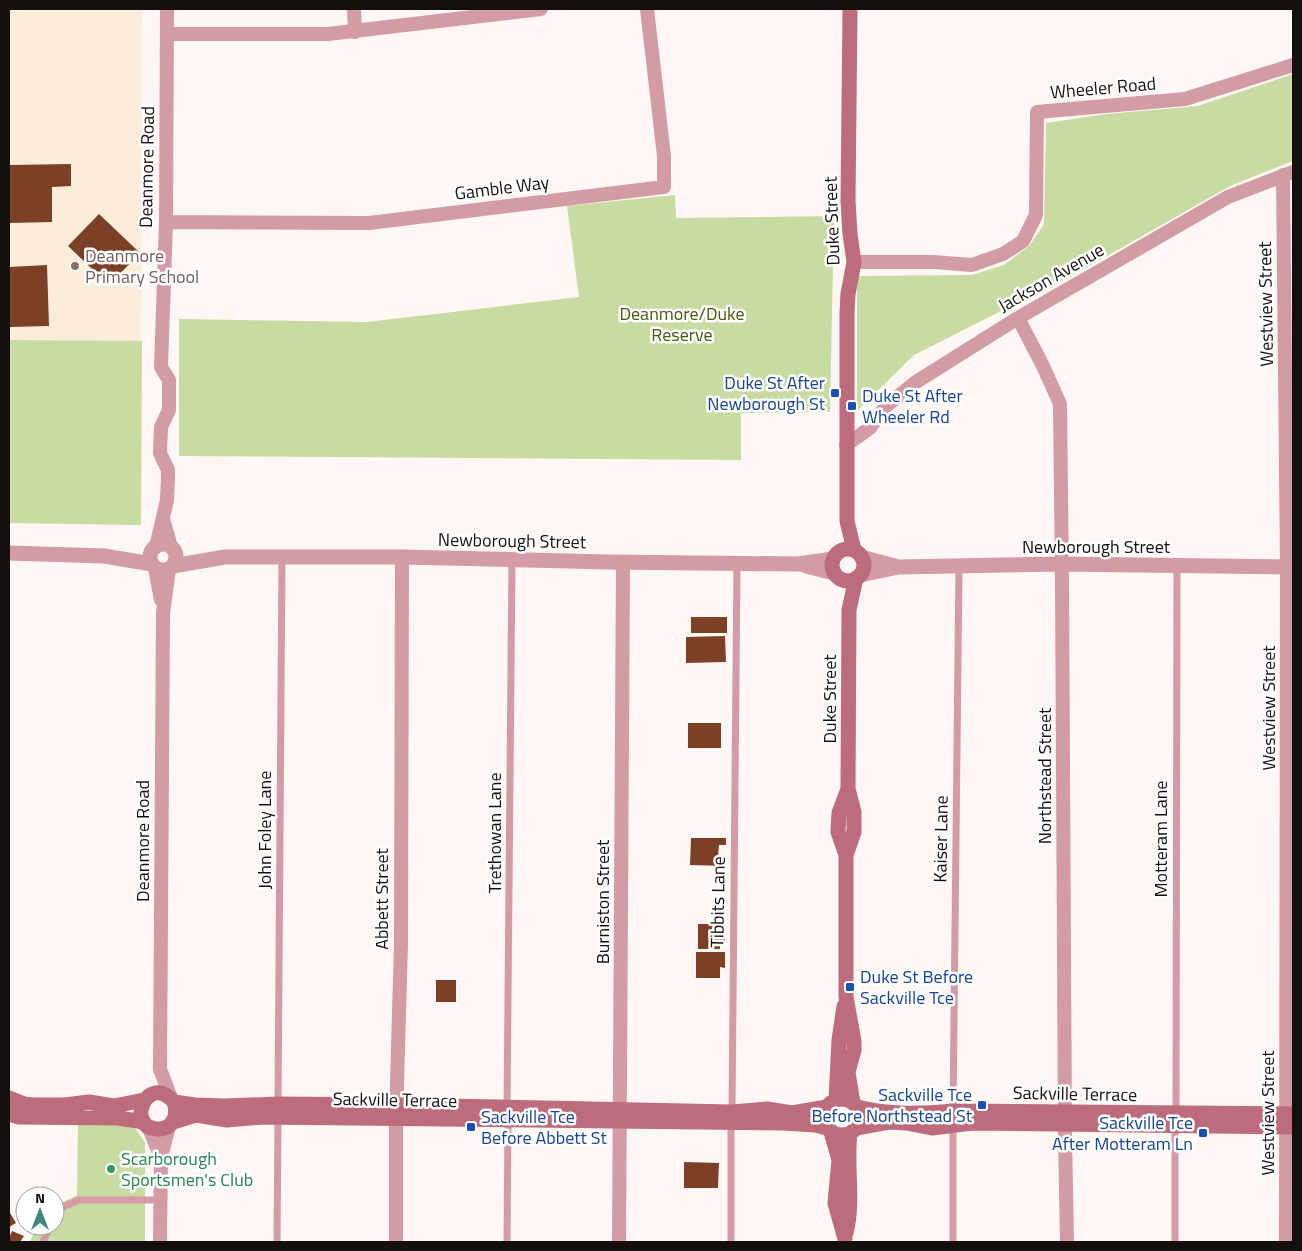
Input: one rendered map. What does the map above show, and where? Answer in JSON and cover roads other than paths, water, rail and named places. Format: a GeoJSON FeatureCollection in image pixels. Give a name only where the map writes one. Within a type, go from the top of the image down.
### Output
{"type":"FeatureCollection","features":[{"type":"Feature","properties":{"kind":"main road","name":"Duke Street"},"geometry":{"type":"LineString","coordinates":[[832,1104],[846,997],[846,855],[838,832],[839,812],[848,788],[849,610],[844,561],[847,521],[847,313],[848,294],[854,262],[848,201],[850,9]]}},
{"type":"Feature","properties":{"kind":"main road","name":"Duke Street"},"geometry":{"type":"LineString","coordinates":[[844,561],[864,564],[858,576],[849,610]]}},
{"type":"Feature","properties":{"kind":"main road"},"geometry":{"type":"LineString","coordinates":[[844,561],[848,581],[858,576]]}},
{"type":"Feature","properties":{"kind":"main road","name":"Duke Street"},"geometry":{"type":"LineString","coordinates":[[846,997],[854,1041],[854,1050],[848,1072],[855,1105]]}},
{"type":"Feature","properties":{"kind":"main road","name":"Sackville Terrace"},"geometry":{"type":"LineString","coordinates":[[9,1098],[24,1104],[33,1105],[65,1105],[89,1102],[114,1106],[160,1093],[172,1100],[195,1106],[224,1106],[278,1111],[731,1117],[804,1124],[829,1130]]}},
{"type":"Feature","properties":{"kind":"main road"},"geometry":{"type":"LineString","coordinates":[[146,1098],[140,1111],[146,1124]]}},
{"type":"Feature","properties":{"kind":"main road"},"geometry":{"type":"LineString","coordinates":[[842,1099],[855,1105],[860,1118],[848,1146],[848,1218],[845,1240],[835,1202],[839,1160],[824,1118],[832,1104],[842,1099]]}},
{"type":"Feature","properties":{"kind":"main road"},"geometry":{"type":"LineString","coordinates":[[171,1124],[177,1113],[172,1100]]}},
{"type":"Feature","properties":{"kind":"main road","name":"Sackville Terrace"},"geometry":{"type":"LineString","coordinates":[[731,1117],[767,1109],[792,1113],[832,1104]]}},
{"type":"Feature","properties":{"kind":"main road","name":"Sackville Terrace"},"geometry":{"type":"LineString","coordinates":[[855,1105],[875,1112],[921,1114],[953,1118],[1290,1120]]}},
{"type":"Feature","properties":{"kind":"main road","name":"Sackville Terrace"},"geometry":{"type":"LineString","coordinates":[[9,1114],[19,1117],[118,1118],[159,1129],[196,1115],[227,1120],[263,1117],[278,1111]]}},
{"type":"Feature","properties":{"kind":"main road","name":"Sackville Terrace"},"geometry":{"type":"LineString","coordinates":[[853,1131],[889,1122],[932,1128],[953,1118]]}},
{"type":"Feature","properties":{"kind":"main road"},"geometry":{"type":"LineString","coordinates":[[829,1130],[840,1135],[853,1131]]}},
{"type":"Feature","properties":{"kind":"street","name":"Deanmore Road"},"geometry":{"type":"LineString","coordinates":[[167,9],[166,222],[161,367],[169,380],[169,410],[161,427],[160,444],[162,459],[168,470],[167,500],[162,519],[160,1069],[172,1100]]}},
{"type":"Feature","properties":{"kind":"street"},"geometry":{"type":"LineString","coordinates":[[354,9],[355,32]]}},
{"type":"Feature","properties":{"kind":"street"},"geometry":{"type":"LineString","coordinates":[[168,34],[328,34],[542,9]]}},
{"type":"Feature","properties":{"kind":"street","name":"Gamble Way"},"geometry":{"type":"LineString","coordinates":[[166,222],[369,224],[664,187],[664,156],[647,9]]}},
{"type":"Feature","properties":{"kind":"street","name":"Wheeler Road"},"geometry":{"type":"LineString","coordinates":[[854,262],[934,262],[972,265],[1003,254],[1023,241],[1036,215],[1037,112],[1185,99],[1293,65]]}},
{"type":"Feature","properties":{"kind":"street","name":"Jackson Avenue"},"geometry":{"type":"LineString","coordinates":[[846,445],[870,428],[886,406],[916,382],[1018,318],[1228,197],[1288,173]]}},
{"type":"Feature","properties":{"kind":"street","name":"Westview Street"},"geometry":{"type":"LineString","coordinates":[[1286,1242],[1290,1120],[1288,173]]}},
{"type":"Feature","properties":{"kind":"street","name":"Northstead Street"},"geometry":{"type":"LineString","coordinates":[[1018,318],[1060,404],[1067,1242]]}},
{"type":"Feature","properties":{"kind":"street","name":"Newborough Street"},"geometry":{"type":"LineString","coordinates":[[9,553],[163,558],[402,557],[798,564],[844,561],[899,566],[1062,564],[1290,567]]}},
{"type":"Feature","properties":{"kind":"street","name":"Abbett Street"},"geometry":{"type":"LineString","coordinates":[[396,1242],[401,934],[402,557]]}},
{"type":"Feature","properties":{"kind":"street","name":"Burniston Street"},"geometry":{"type":"LineString","coordinates":[[618,1242],[623,562]]}},
{"type":"Feature","properties":{"kind":"street","name":"Newborough Street"},"geometry":{"type":"LineString","coordinates":[[858,576],[899,566]]}},
{"type":"Feature","properties":{"kind":"street","name":"Deanmore Road"},"geometry":{"type":"LineString","coordinates":[[146,1098],[160,1069]]}},
{"type":"Feature","properties":{"kind":"street"},"geometry":{"type":"LineString","coordinates":[[146,1124],[161,1157]]}},
{"type":"Feature","properties":{"kind":"street"},"geometry":{"type":"LineString","coordinates":[[160,1242],[161,1157],[171,1124]]}},
{"type":"Feature","properties":{"kind":"lane","name":"John Foley Lane"},"geometry":{"type":"LineString","coordinates":[[277,1242],[282,557]]}},
{"type":"Feature","properties":{"kind":"lane","name":"Trethowan Lane"},"geometry":{"type":"LineString","coordinates":[[507,1242],[512,559]]}},
{"type":"Feature","properties":{"kind":"lane","name":"Tibbits Lane"},"geometry":{"type":"LineString","coordinates":[[731,1242],[737,562]]}},
{"type":"Feature","properties":{"kind":"lane","name":"Kaiser Lane"},"geometry":{"type":"LineString","coordinates":[[953,1242],[959,566]]}},
{"type":"Feature","properties":{"kind":"lane","name":"Motteram Lane"},"geometry":{"type":"LineString","coordinates":[[1174,1242],[1177,566]]}},
{"type":"Feature","properties":{"kind":"lane"},"geometry":{"type":"LineString","coordinates":[[65,1206],[78,1200],[160,1200]]}},
{"type":"Feature","properties":{"kind":"place","name":"Deanmore Primary School"},"geometry":{"type":"Point","coordinates":[75,266]}},
{"type":"Feature","properties":{"kind":"place","name":"Duke St After Newborough St"},"geometry":{"type":"Point","coordinates":[835,393]}},
{"type":"Feature","properties":{"kind":"place","name":"Duke St After Wheeler Rd"},"geometry":{"type":"Point","coordinates":[852,406]}},
{"type":"Feature","properties":{"kind":"place","name":"Duke St Before Sackville Tce"},"geometry":{"type":"Point","coordinates":[850,987]}},
{"type":"Feature","properties":{"kind":"place","name":"Sackville Tce Before Northstead St"},"geometry":{"type":"Point","coordinates":[982,1105]}},
{"type":"Feature","properties":{"kind":"place","name":"Sackville Tce Before Abbett St"},"geometry":{"type":"Point","coordinates":[471,1127]}},
{"type":"Feature","properties":{"kind":"place","name":"Sackville Tce After Motteram Ln"},"geometry":{"type":"Point","coordinates":[1203,1133]}},
{"type":"Feature","properties":{"kind":"place","name":"Scarborough Sportsmen's Club"},"geometry":{"type":"Point","coordinates":[111,1169]}},
{"type":"Feature","properties":{"kind":"park label","name":"Deanmore/Duke Reserve"},"geometry":{"type":"Point","coordinates":[682,324]}}]}
